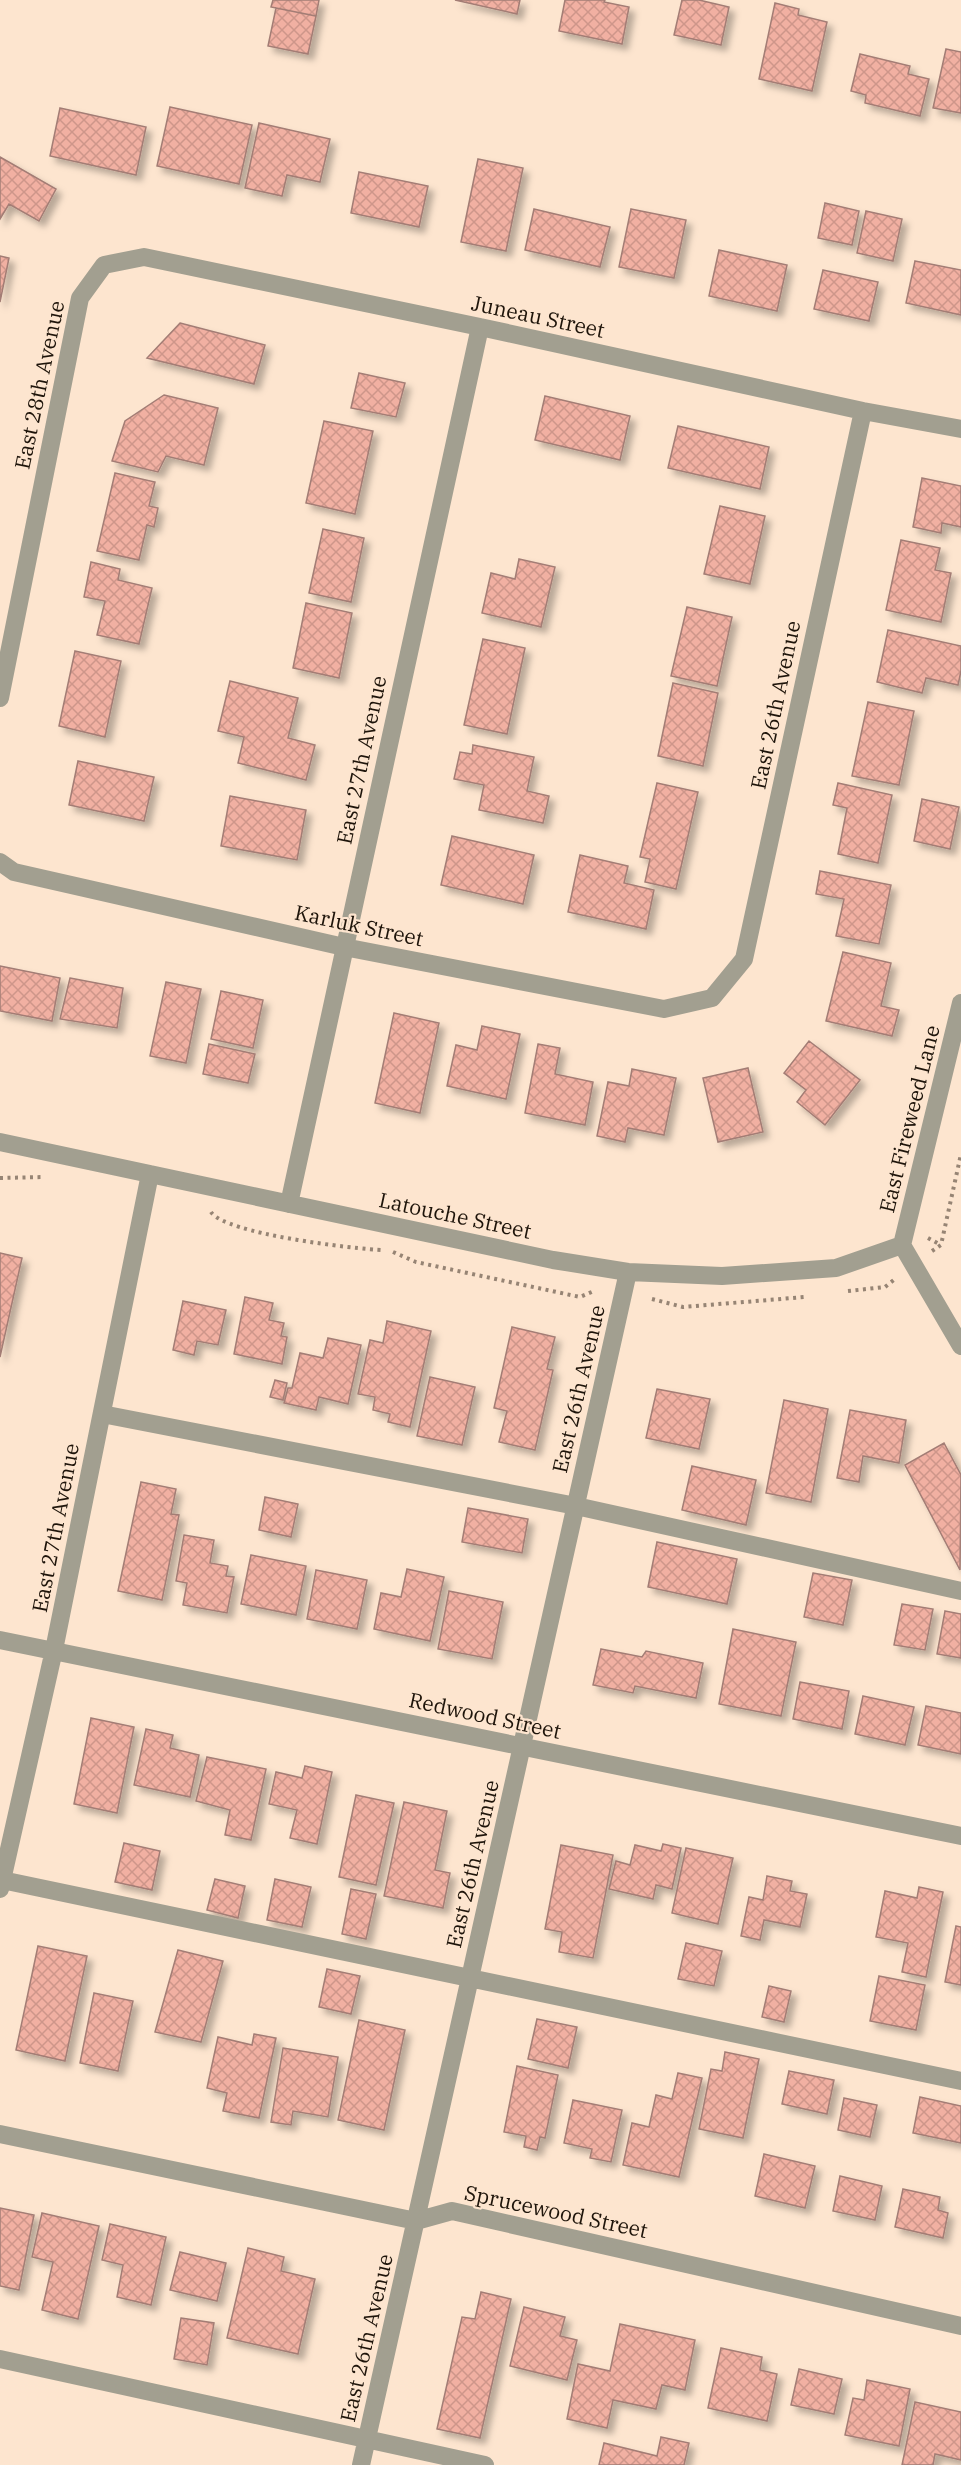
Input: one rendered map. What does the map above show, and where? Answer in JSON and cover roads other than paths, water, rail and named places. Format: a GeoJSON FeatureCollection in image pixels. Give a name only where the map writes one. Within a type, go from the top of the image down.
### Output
{"type":"FeatureCollection","features":[{"type":"Feature","properties":{"kind":"street","name":"Juneau Street"},"geometry":{"type":"LineString","coordinates":[[104,265],[144,257],[480,327],[863,411],[961,429]]}},
{"type":"Feature","properties":{"kind":"street","name":"East 28th Avenue"},"geometry":{"type":"LineString","coordinates":[[0,698],[80,298],[104,265]]}},
{"type":"Feature","properties":{"kind":"street","name":"East 27th Avenue"},"geometry":{"type":"LineString","coordinates":[[289,1204],[480,327]]}},
{"type":"Feature","properties":{"kind":"street","name":"East 26th Avenue"},"geometry":{"type":"LineString","coordinates":[[712,998],[744,959],[863,411]]}},
{"type":"Feature","properties":{"kind":"street","name":"Karluk Street"},"geometry":{"type":"LineString","coordinates":[[0,862],[14,872],[344,947],[664,1009],[712,998]]}},
{"type":"Feature","properties":{"kind":"street","name":"East Fireweed Lane"},"geometry":{"type":"LineString","coordinates":[[902,1245],[961,1004]]}},
{"type":"Feature","properties":{"kind":"street","name":"Latouche Street"},"geometry":{"type":"LineString","coordinates":[[0,1142],[553,1260],[628,1272],[722,1276],[836,1268],[902,1245]]}},
{"type":"Feature","properties":{"kind":"street","name":"East 27th Avenue"},"geometry":{"type":"LineString","coordinates":[[1,1885],[54,1650],[150,1174]]}},
{"type":"Feature","properties":{"kind":"street"},"geometry":{"type":"LineString","coordinates":[[902,1245],[961,1346]]}},
{"type":"Feature","properties":{"kind":"street","name":"East 26th Avenue"},"geometry":{"type":"LineString","coordinates":[[361,2465],[628,1272]]}},
{"type":"Feature","properties":{"kind":"street"},"geometry":{"type":"LineString","coordinates":[[102,1414],[576,1506],[961,1591]]}},
{"type":"Feature","properties":{"kind":"street","name":"Redwood Street"},"geometry":{"type":"LineString","coordinates":[[0,1640],[961,1836]]}},
{"type":"Feature","properties":{"kind":"street"},"geometry":{"type":"LineString","coordinates":[[1,1885],[470,1978],[961,2081]]}},
{"type":"Feature","properties":{"kind":"street","name":"Sprucewood Street"},"geometry":{"type":"LineString","coordinates":[[0,2134],[416,2221],[453,2211],[961,2326]]}},
{"type":"Feature","properties":{"kind":"street"},"geometry":{"type":"LineString","coordinates":[[0,2359],[485,2465]]}}]}
